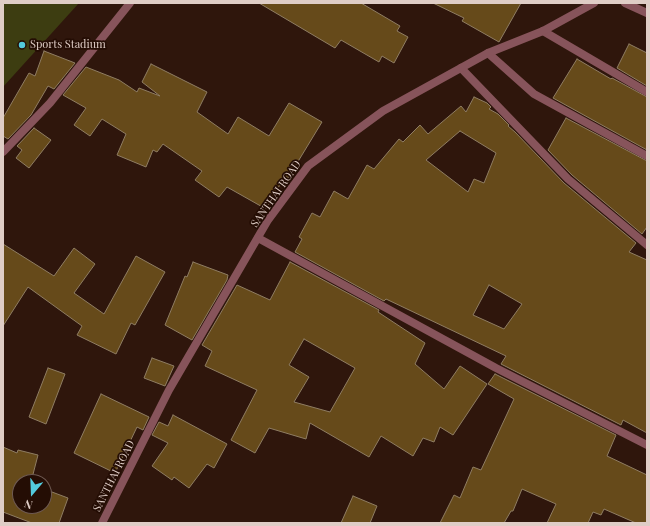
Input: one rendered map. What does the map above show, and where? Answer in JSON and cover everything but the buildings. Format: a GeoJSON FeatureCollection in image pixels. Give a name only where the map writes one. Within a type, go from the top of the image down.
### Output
{"type":"FeatureCollection","features":[{"type":"Feature","properties":{"kind":"street"},"geometry":{"type":"LineString","coordinates":[[3,152],[50,103],[130,3]]}},
{"type":"Feature","properties":{"kind":"street","name":"SANTHAI ROAD"},"geometry":{"type":"LineString","coordinates":[[102,523],[169,390],[268,220],[308,166],[383,112],[488,53],[543,30],[594,3]]}},
{"type":"Feature","properties":{"kind":"street"},"geometry":{"type":"LineString","coordinates":[[625,3],[647,13]]}},
{"type":"Feature","properties":{"kind":"street"},"geometry":{"type":"LineString","coordinates":[[543,30],[647,92]]}},
{"type":"Feature","properties":{"kind":"street"},"geometry":{"type":"LineString","coordinates":[[488,53],[534,94],[647,156]]}},
{"type":"Feature","properties":{"kind":"street"},"geometry":{"type":"LineString","coordinates":[[461,68],[568,179],[647,245]]}},
{"type":"Feature","properties":{"kind":"street"},"geometry":{"type":"LineString","coordinates":[[258,238],[496,368],[647,445]]}},
{"type":"Feature","properties":{"kind":"shaded area","name":"Sports Stadium"},"geometry":{"type":"Polygon","coordinates":[[[3,3],[79,3],[3,87],[3,3]]]}},
{"type":"Feature","properties":{"kind":"place","name":"Sports Stadium"},"geometry":{"type":"Point","coordinates":[22,45]}}]}
